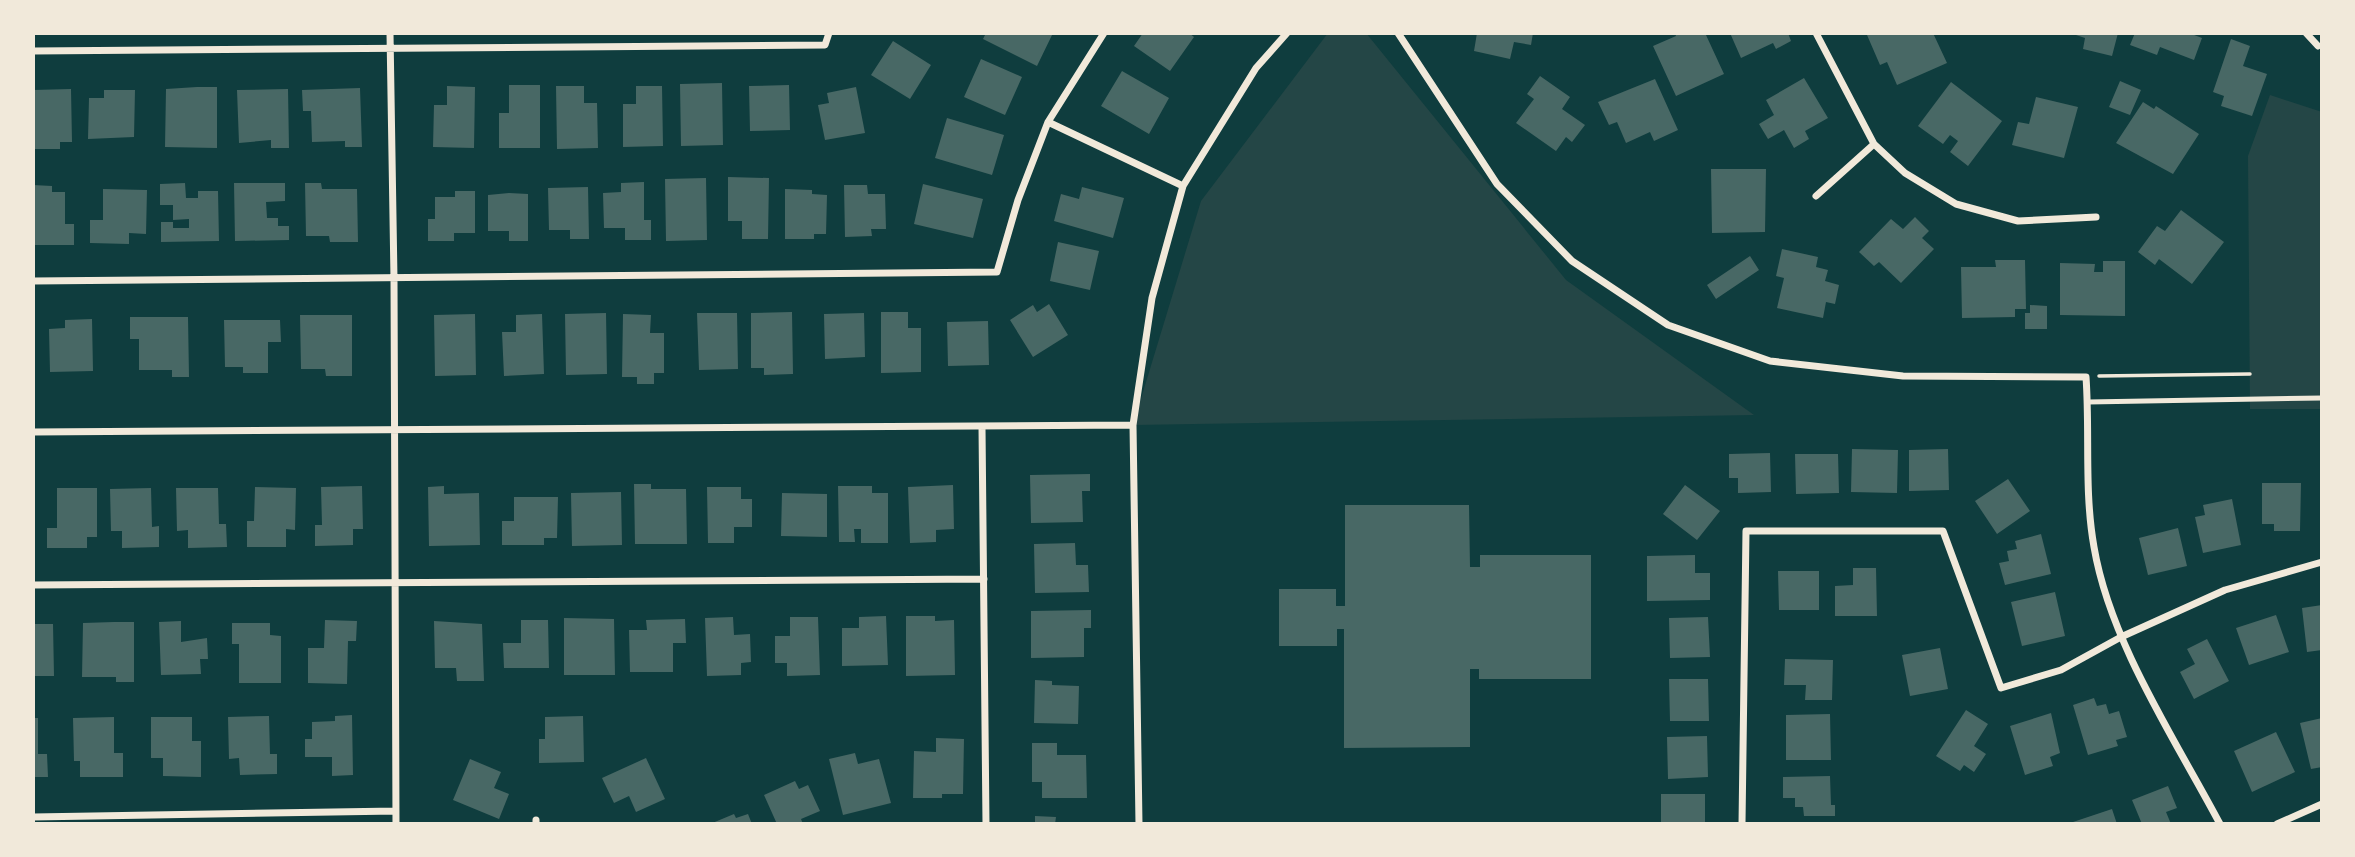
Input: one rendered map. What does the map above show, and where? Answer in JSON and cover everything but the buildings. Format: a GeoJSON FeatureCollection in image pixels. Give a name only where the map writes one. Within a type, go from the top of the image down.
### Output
{"type":"FeatureCollection","features":[{"type":"Feature","properties":{"kind":"street"},"geometry":{"type":"LineString","coordinates":[[390,33],[394,279],[396,824]]}},
{"type":"Feature","properties":{"kind":"street"},"geometry":{"type":"LineString","coordinates":[[33,51],[825,45],[830,33]]}},
{"type":"Feature","properties":{"kind":"street"},"geometry":{"type":"LineString","coordinates":[[33,281],[997,272],[1018,200],[1048,122],[1104,33]]}},
{"type":"Feature","properties":{"kind":"street"},"geometry":{"type":"LineString","coordinates":[[1139,824],[1133,425],[1152,298],[1183,186],[1256,68],[1287,33]]}},
{"type":"Feature","properties":{"kind":"street"},"geometry":{"type":"LineString","coordinates":[[1398,33],[1497,184],[1572,261],[1668,325],[1770,360],[1903,376],[2086,377],[2087,491],[2094,548],[2120,637],[2220,824]]}},
{"type":"Feature","properties":{"kind":"street"},"geometry":{"type":"LineString","coordinates":[[1816,33],[1874,144],[1905,173],[1956,204],[2018,221],[2096,217]]}},
{"type":"Feature","properties":{"kind":"street"},"geometry":{"type":"LineString","coordinates":[[2306,33],[2318,46]]}},
{"type":"Feature","properties":{"kind":"street"},"geometry":{"type":"LineString","coordinates":[[1048,122],[1183,186]]}},
{"type":"Feature","properties":{"kind":"street"},"geometry":{"type":"LineString","coordinates":[[1816,196],[1874,144]]}},
{"type":"Feature","properties":{"kind":"street"},"geometry":{"type":"LineString","coordinates":[[33,432],[395,432],[1133,425]]}},
{"type":"Feature","properties":{"kind":"street"},"geometry":{"type":"LineString","coordinates":[[982,427],[986,824]]}},
{"type":"Feature","properties":{"kind":"street"},"geometry":{"type":"LineString","coordinates":[[1742,824],[1746,531],[1943,531],[2001,688],[2060,670],[2120,637],[2225,590],[2322,562]]}},
{"type":"Feature","properties":{"kind":"street"},"geometry":{"type":"LineString","coordinates":[[33,585],[985,579]]}},
{"type":"Feature","properties":{"kind":"street"},"geometry":{"type":"LineString","coordinates":[[2277,824],[2322,804]]}},
{"type":"Feature","properties":{"kind":"street"},"geometry":{"type":"LineString","coordinates":[[33,817],[396,811]]}},
{"type":"Feature","properties":{"kind":"lane"},"geometry":{"type":"LineString","coordinates":[[2088,401],[2322,398]]}},
{"type":"Feature","properties":{"kind":"path"},"geometry":{"type":"LineString","coordinates":[[2086,377],[2250,374]]}},
{"type":"Feature","properties":{"kind":"shaded area"},"geometry":{"type":"Polygon","coordinates":[[[1328,33],[1366,33],[1566,280],[1754,415],[1133,425],[1201,201],[1328,33]]]}},
{"type":"Feature","properties":{"kind":"shaded area"},"geometry":{"type":"Polygon","coordinates":[[[2270,95],[2322,112],[2322,409],[2250,409],[2248,156],[2270,95]]]}}]}
